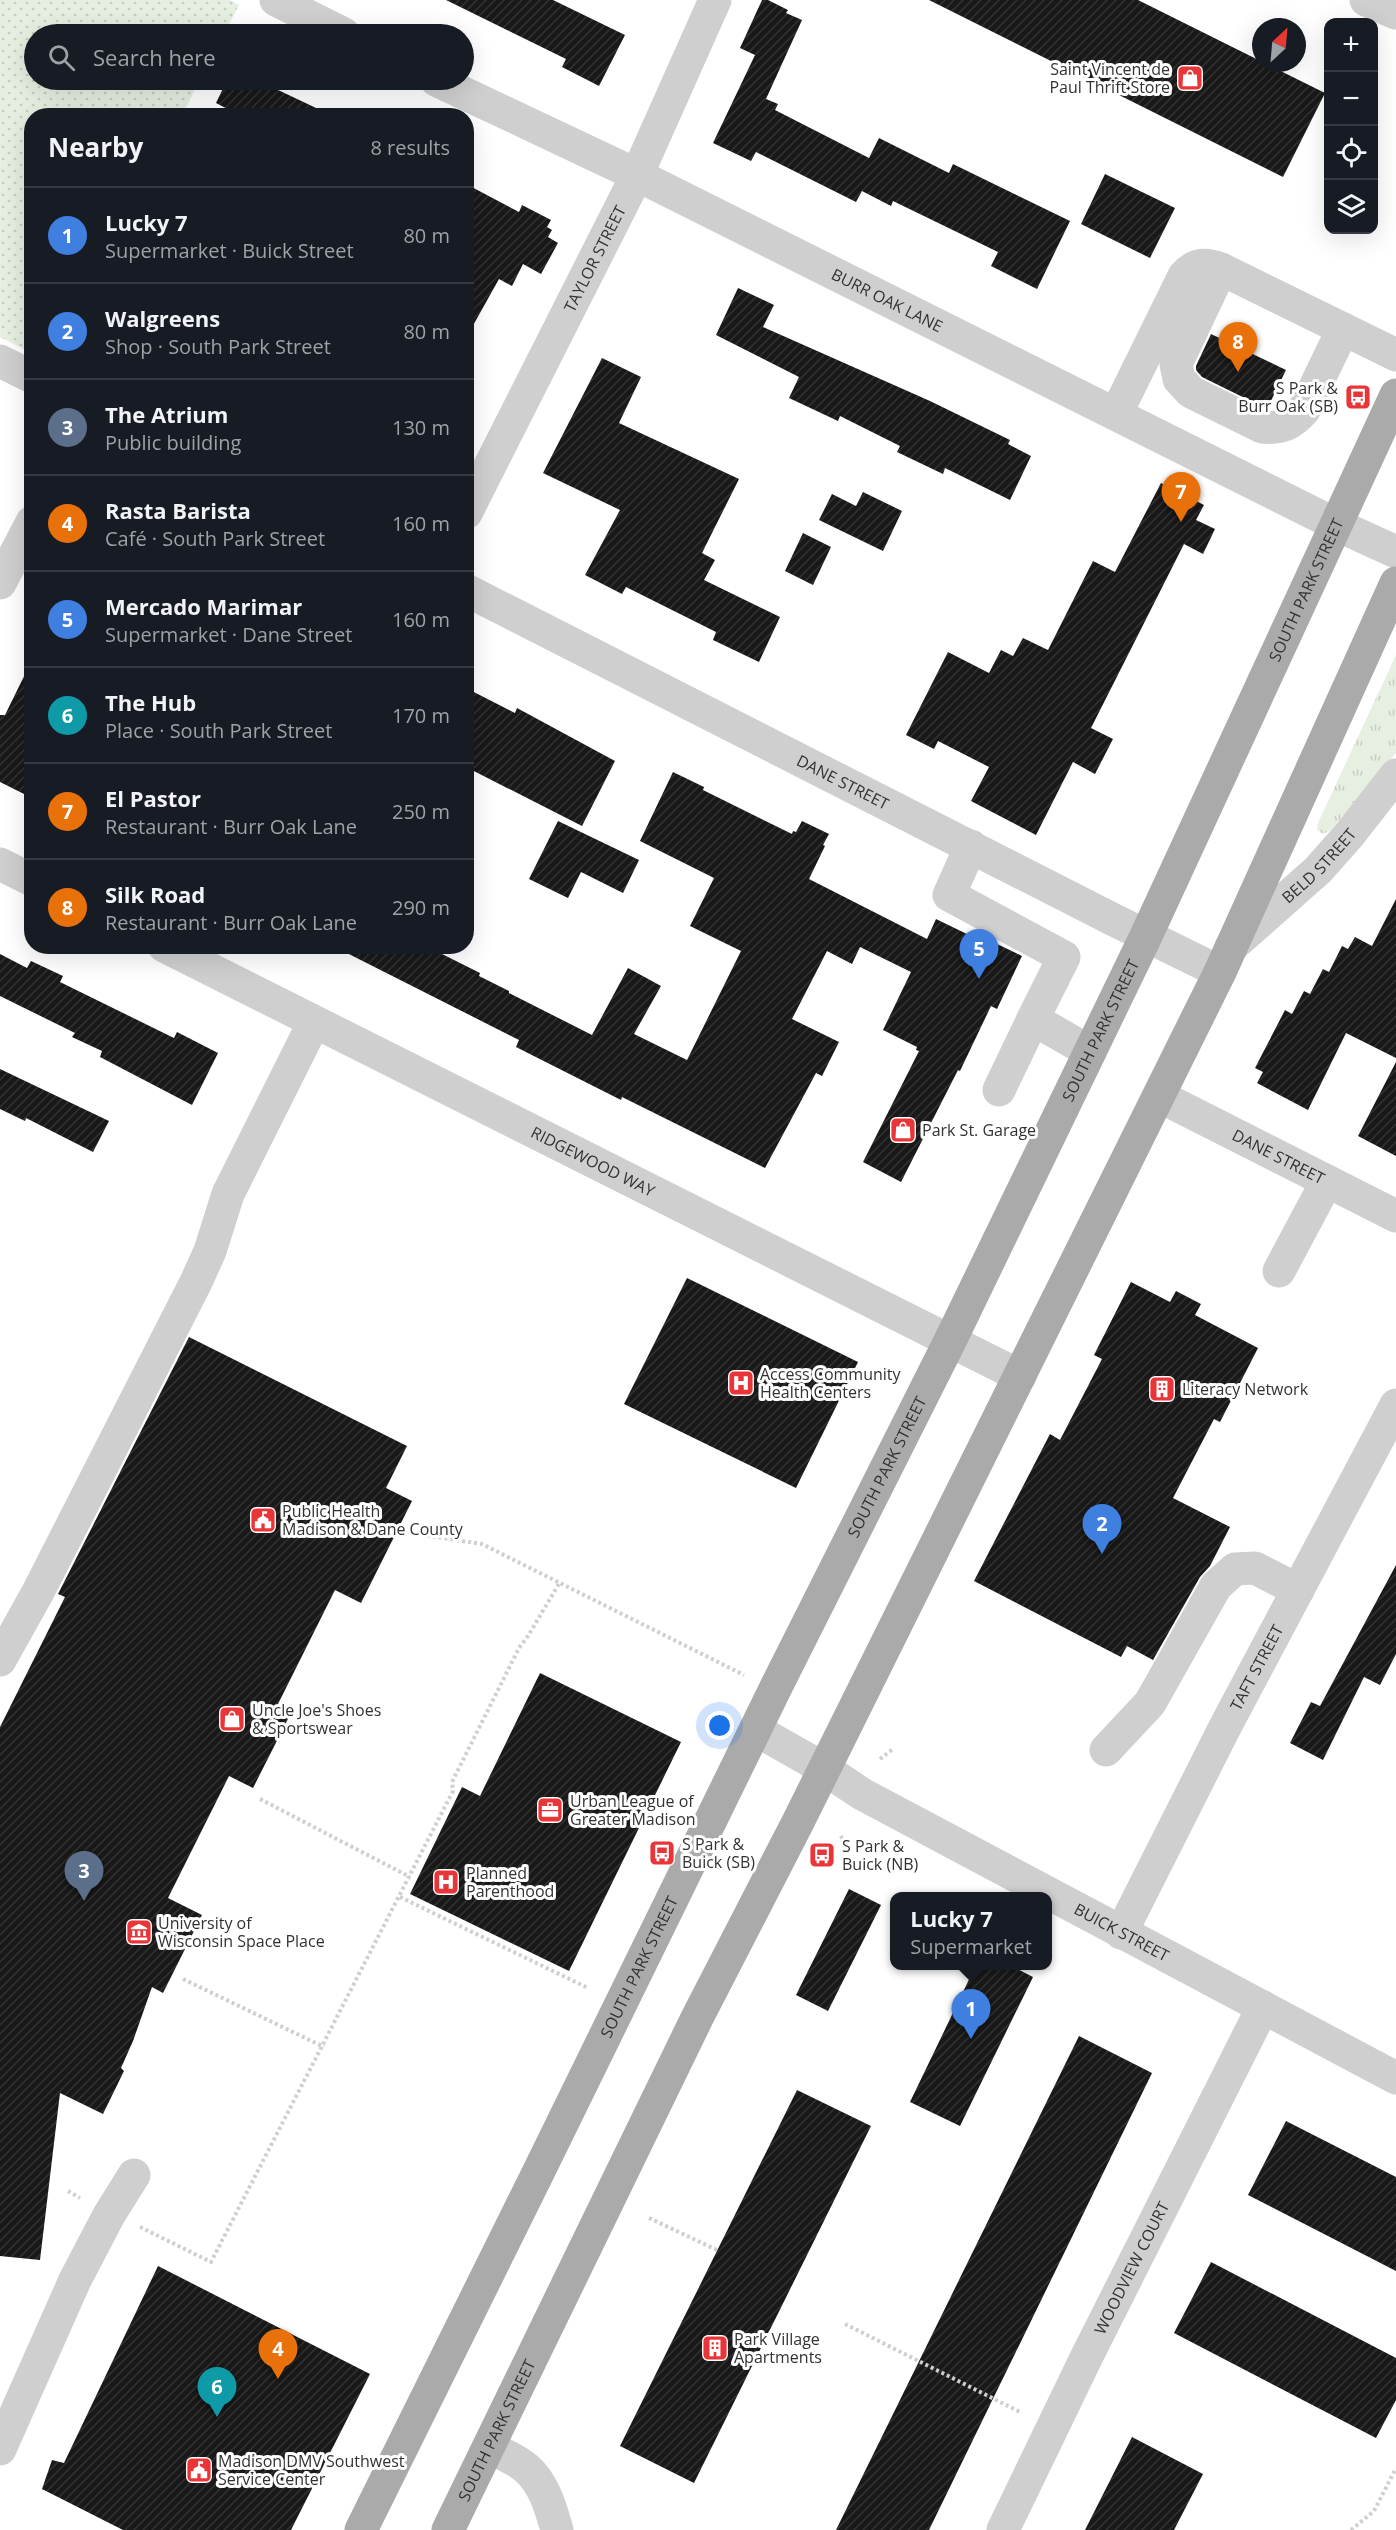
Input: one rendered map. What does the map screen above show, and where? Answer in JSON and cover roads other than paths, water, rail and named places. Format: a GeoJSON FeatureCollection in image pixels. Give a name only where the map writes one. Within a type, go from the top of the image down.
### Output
{"type":"FeatureCollection","features":[{"type":"Feature","properties":{"kind":"main road","name":"SOUTH PARK STREET"},"geometry":{"type":"LineString","coordinates":[[361,2530],[950,1341],[1146,936],[1396,395]]}},
{"type":"Feature","properties":{"kind":"main road","name":"SOUTH PARK STREET"},"geometry":{"type":"LineString","coordinates":[[448,2530],[692,2028],[798,1822],[1160,1096],[1226,959],[1396,583]]}},
{"type":"Feature","properties":{"kind":"street"},"geometry":{"type":"LineString","coordinates":[[276,0],[324,24]]}},
{"type":"Feature","properties":{"kind":"street","name":"TAYLOR STREET"},"geometry":{"type":"LineString","coordinates":[[474,497],[637,175],[716,0]]}},
{"type":"Feature","properties":{"kind":"street"},"geometry":{"type":"LineString","coordinates":[[1366,0],[1396,13]]}},
{"type":"Feature","properties":{"kind":"street","name":"BURR OAK LANE"},"geometry":{"type":"LineString","coordinates":[[457,90],[637,175],[1337,525]]}},
{"type":"Feature","properties":{"kind":"street"},"geometry":{"type":"LineString","coordinates":[[1116,414],[1184,276],[1198,265],[1206,264],[1221,269],[1396,355]]}},
{"type":"Feature","properties":{"kind":"street"},"geometry":{"type":"LineString","coordinates":[[1221,269],[1176,364],[1179,379],[1191,392],[1262,427],[1286,426],[1304,410],[1343,329]]}},
{"type":"Feature","properties":{"kind":"street"},"geometry":{"type":"LineString","coordinates":[[0,361],[24,373]]}},
{"type":"Feature","properties":{"kind":"street"},"geometry":{"type":"LineString","coordinates":[[1337,525],[1396,552]]}},
{"type":"Feature","properties":{"kind":"street"},"geometry":{"type":"LineString","coordinates":[[0,583],[24,537]]}},
{"type":"Feature","properties":{"kind":"street","name":"DANE STREET"},"geometry":{"type":"LineString","coordinates":[[474,594],[1146,936],[1226,959]]}},
{"type":"Feature","properties":{"kind":"street","name":"BELD STREET"},"geometry":{"type":"LineString","coordinates":[[1226,959],[1318,870],[1396,775]]}},
{"type":"Feature","properties":{"kind":"street"},"geometry":{"type":"LineString","coordinates":[[971,846],[949,895],[1064,957],[999,1090]]}},
{"type":"Feature","properties":{"kind":"street"},"geometry":{"type":"LineString","coordinates":[[0,864],[24,876]]}},
{"type":"Feature","properties":{"kind":"street","name":"RIDGEWOOD WAY"},"geometry":{"type":"LineString","coordinates":[[180,954],[1020,1376]]}},
{"type":"Feature","properties":{"kind":"street"},"geometry":{"type":"LineString","coordinates":[[1033,1019],[1090,1052]]}},
{"type":"Feature","properties":{"kind":"street"},"geometry":{"type":"LineString","coordinates":[[0,1660],[38,1592],[196,1282],[210,1251],[228,1194],[314,1022]]}},
{"type":"Feature","properties":{"kind":"street","name":"DANE STREET"},"geometry":{"type":"LineString","coordinates":[[1160,1096],[1396,1216]]}},
{"type":"Feature","properties":{"kind":"street"},"geometry":{"type":"LineString","coordinates":[[1279,1271],[1327,1181]]}},
{"type":"Feature","properties":{"kind":"street","name":"TAFT STREET"},"geometry":{"type":"LineString","coordinates":[[1121,1933],[1225,1727],[1396,1405]]}},
{"type":"Feature","properties":{"kind":"street"},"geometry":{"type":"LineString","coordinates":[[1106,1750],[1149,1703],[1216,1586],[1235,1569],[1256,1568],[1298,1590]]}},
{"type":"Feature","properties":{"kind":"street","name":"BUICK STREET"},"geometry":{"type":"LineString","coordinates":[[756,1730],[823,1768],[862,1794],[1045,1892]]}},
{"type":"Feature","properties":{"kind":"street","name":"BUICK STREET"},"geometry":{"type":"LineString","coordinates":[[1052,1896],[1396,2078]]}},
{"type":"Feature","properties":{"kind":"street","name":"WOODVIEW COURT"},"geometry":{"type":"LineString","coordinates":[[1003,2530],[1263,2007]]}},
{"type":"Feature","properties":{"kind":"street"},"geometry":{"type":"LineString","coordinates":[[0,2449],[75,2280],[109,2215],[134,2175]]}},
{"type":"Feature","properties":{"kind":"street"},"geometry":{"type":"LineString","coordinates":[[490,2447],[525,2466],[534,2476],[544,2494],[557,2530]]}},
{"type":"Feature","properties":{"kind":"place","name":"Saint Vincent de Paul Thrift Store"},"geometry":{"type":"Point","coordinates":[1190,78]}},
{"type":"Feature","properties":{"kind":"place","name":"Silk Road"},"geometry":{"type":"Point","coordinates":[1238,372]}},
{"type":"Feature","properties":{"kind":"place","name":"S Park & Burr Oak (SB)"},"geometry":{"type":"Point","coordinates":[1358,397]}},
{"type":"Feature","properties":{"kind":"place","name":"El Pastor"},"geometry":{"type":"Point","coordinates":[1181,522]}},
{"type":"Feature","properties":{"kind":"place","name":"Mercado Marimar"},"geometry":{"type":"Point","coordinates":[979,979]}},
{"type":"Feature","properties":{"kind":"place","name":"Park St. Garage"},"geometry":{"type":"Point","coordinates":[903,1130]}},
{"type":"Feature","properties":{"kind":"place","name":"Access Community Health Centers"},"geometry":{"type":"Point","coordinates":[741,1383]}},
{"type":"Feature","properties":{"kind":"place","name":"Literacy Network"},"geometry":{"type":"Point","coordinates":[1162,1389]}},
{"type":"Feature","properties":{"kind":"place","name":"Public Health Madison & Dane County"},"geometry":{"type":"Point","coordinates":[263,1520]}},
{"type":"Feature","properties":{"kind":"place","name":"Walgreens"},"geometry":{"type":"Point","coordinates":[1102,1554]}},
{"type":"Feature","properties":{"kind":"place","name":"Uncle Joe's Shoes & Sportswear"},"geometry":{"type":"Point","coordinates":[232,1719]}},
{"type":"Feature","properties":{"kind":"place","name":"Urban League of Greater Madison"},"geometry":{"type":"Point","coordinates":[550,1810]}},
{"type":"Feature","properties":{"kind":"place","name":"S Park & Buick (SB)"},"geometry":{"type":"Point","coordinates":[662,1853]}},
{"type":"Feature","properties":{"kind":"place","name":"S Park & Buick (NB)"},"geometry":{"type":"Point","coordinates":[822,1855]}},
{"type":"Feature","properties":{"kind":"place","name":"Planned Parenthood"},"geometry":{"type":"Point","coordinates":[446,1882]}},
{"type":"Feature","properties":{"kind":"place","name":"The Atrium"},"geometry":{"type":"Point","coordinates":[84,1901]}},
{"type":"Feature","properties":{"kind":"place","name":"University of Wisconsin Space Place"},"geometry":{"type":"Point","coordinates":[139,1932]}},
{"type":"Feature","properties":{"kind":"place","name":"Lucky 7"},"geometry":{"type":"Point","coordinates":[971,2039]}},
{"type":"Feature","properties":{"kind":"place","name":"Park Village Apartments"},"geometry":{"type":"Point","coordinates":[715,2348]}},
{"type":"Feature","properties":{"kind":"place","name":"Rasta Barista"},"geometry":{"type":"Point","coordinates":[278,2379]}},
{"type":"Feature","properties":{"kind":"place","name":"The Hub"},"geometry":{"type":"Point","coordinates":[217,2417]}},
{"type":"Feature","properties":{"kind":"place","name":"Madison DMV Southwest Service Center"},"geometry":{"type":"Point","coordinates":[199,2470]}}]}
